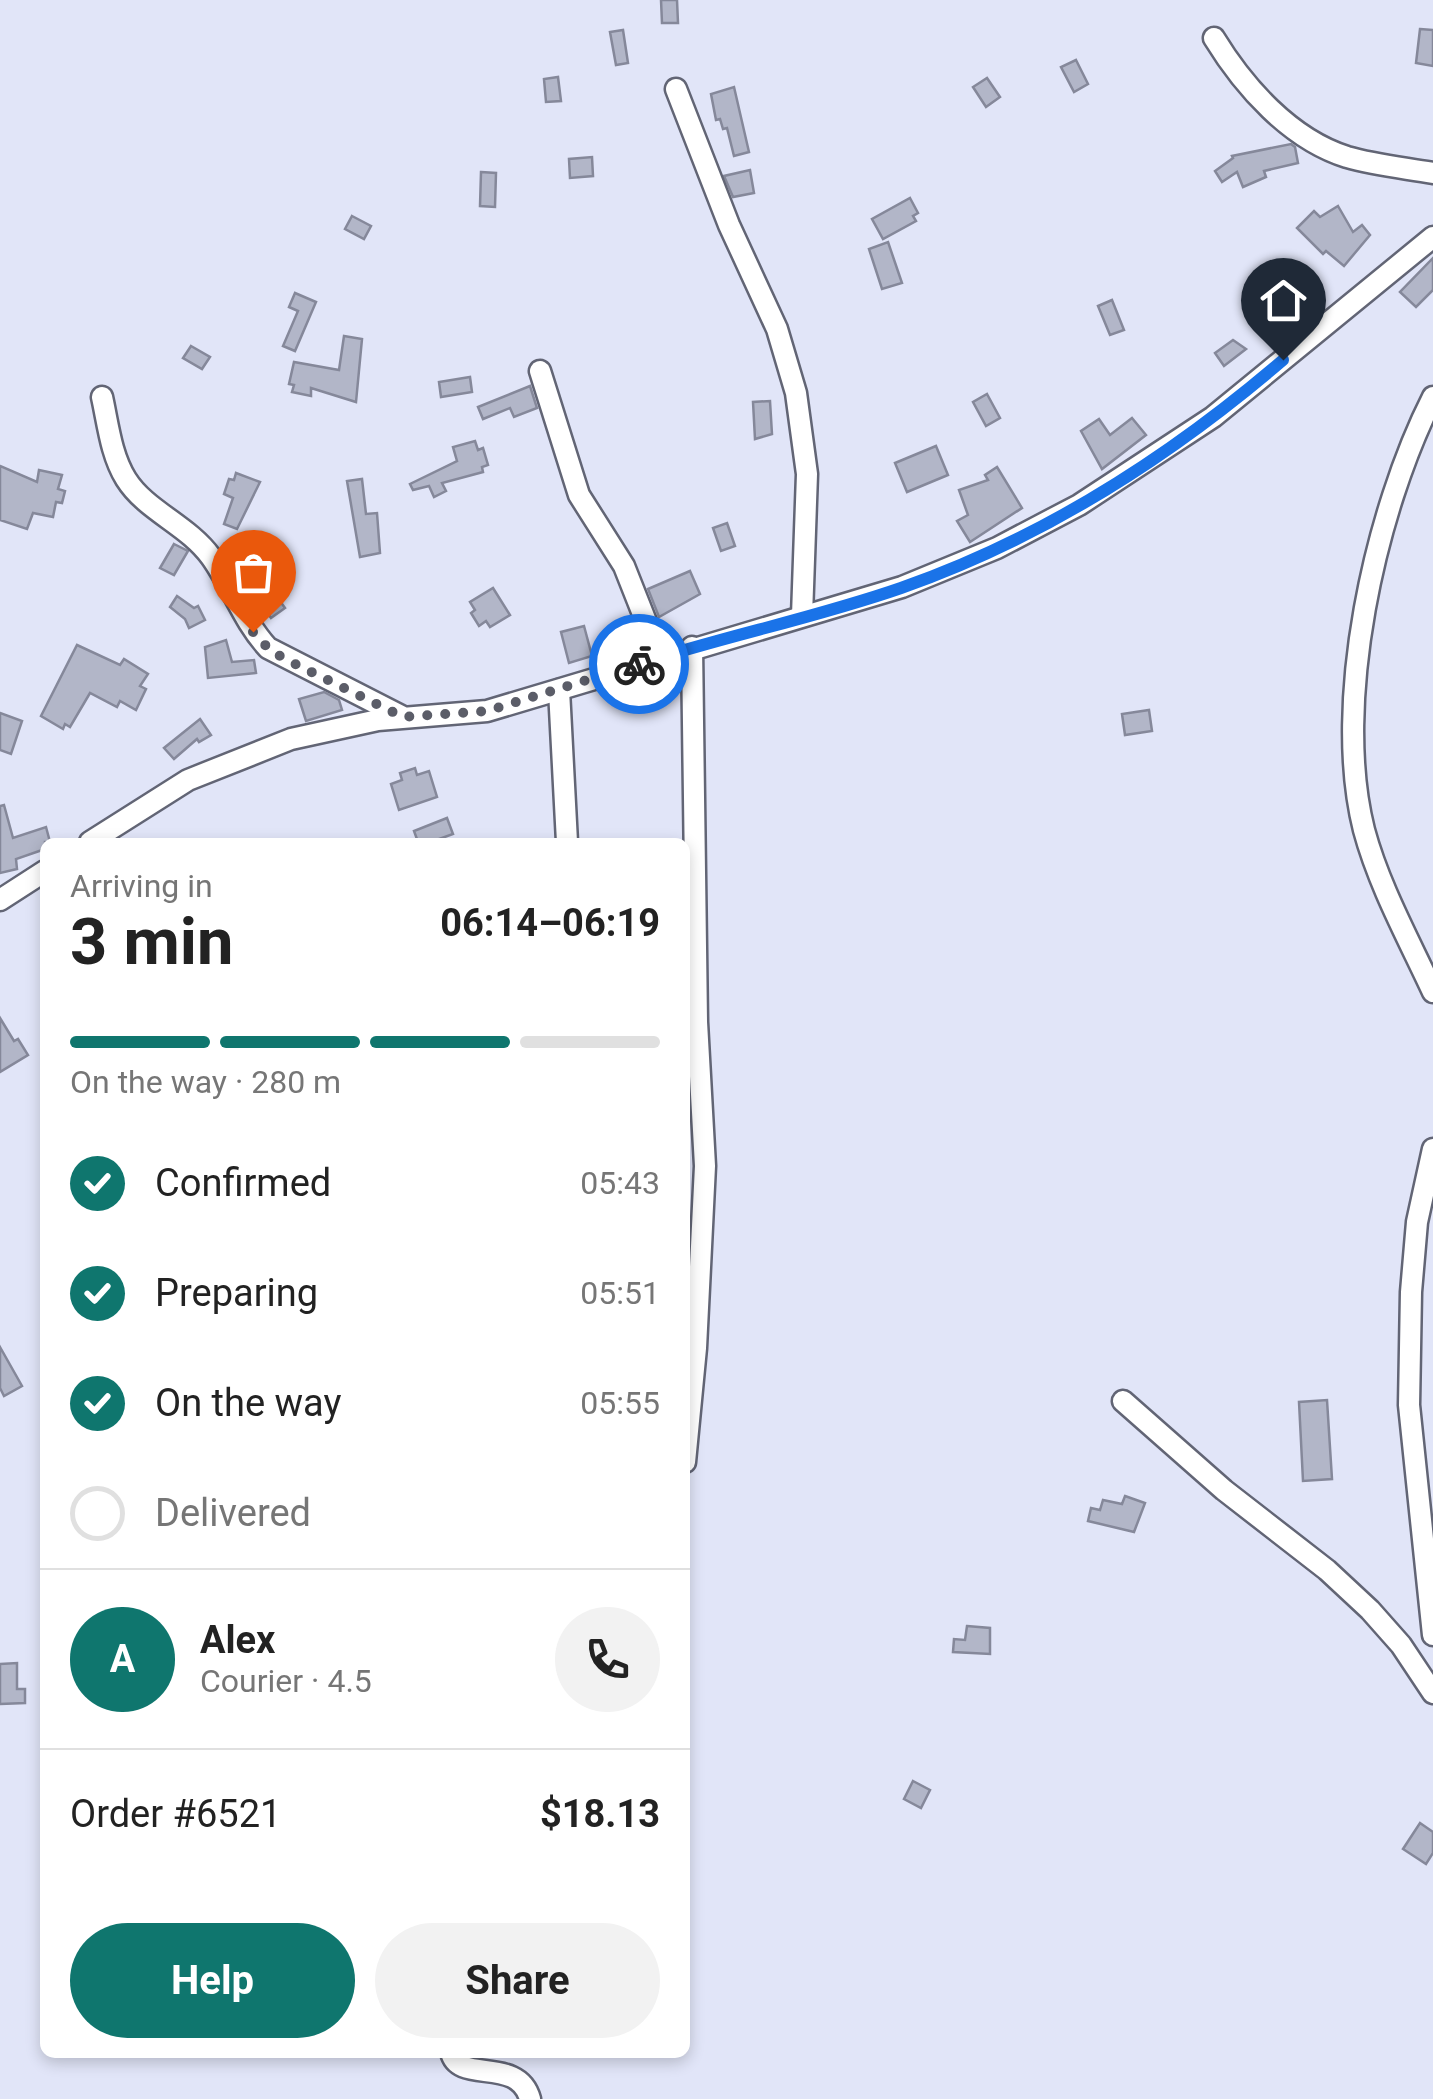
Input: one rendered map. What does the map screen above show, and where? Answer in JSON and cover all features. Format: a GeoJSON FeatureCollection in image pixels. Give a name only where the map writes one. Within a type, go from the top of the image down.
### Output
{"type":"FeatureCollection","features":[{"type":"Feature","properties":{"kind":"street"},"geometry":{"type":"LineString","coordinates":[[1214,38],[1253,91],[1272,111],[1308,137],[1347,157],[1433,174]]}},
{"type":"Feature","properties":{"kind":"street"},"geometry":{"type":"LineString","coordinates":[[676,89],[729,226],[778,329],[796,393],[806,474],[802,616]]}},
{"type":"Feature","properties":{"kind":"street"},"geometry":{"type":"LineString","coordinates":[[96,838],[188,780],[235,759],[352,723],[487,711],[692,647],[902,588],[949,569],[1079,505],[1228,406],[1433,237]]}},
{"type":"Feature","properties":{"kind":"street"},"geometry":{"type":"LineString","coordinates":[[540,372],[579,495],[624,566],[660,658]]}},
{"type":"Feature","properties":{"kind":"street"},"geometry":{"type":"LineString","coordinates":[[1433,397],[1420,422],[1399,484],[1376,558],[1360,631],[1354,766],[1364,830],[1433,992]]}},
{"type":"Feature","properties":{"kind":"street"},"geometry":{"type":"LineString","coordinates":[[102,398],[117,461],[128,482],[200,543],[253,632],[268,648],[403,717]]}},
{"type":"Feature","properties":{"kind":"street"},"geometry":{"type":"LineString","coordinates":[[690,1410],[704,1166],[692,647]]}},
{"type":"Feature","properties":{"kind":"street"},"geometry":{"type":"LineString","coordinates":[[559,690],[567,838]]}},
{"type":"Feature","properties":{"kind":"street"},"geometry":{"type":"LineString","coordinates":[[0,900],[40,874]]}},
{"type":"Feature","properties":{"kind":"street"},"geometry":{"type":"LineString","coordinates":[[1433,1149],[1418,1222],[1411,1292],[1409,1405],[1433,1635]]}},
{"type":"Feature","properties":{"kind":"street"},"geometry":{"type":"LineString","coordinates":[[1123,1401],[1224,1490],[1356,1596],[1402,1645],[1433,1693]]}},
{"type":"Feature","properties":{"kind":"street"},"geometry":{"type":"LineString","coordinates":[[452,2058],[461,2067],[516,2078],[530,2099]]}},
{"type":"Feature","properties":{"kind":"building"},"geometry":{"type":"Polygon","coordinates":[[[661,0],[677,0],[678,23],[662,23],[661,0]]]}},
{"type":"Feature","properties":{"kind":"building"},"geometry":{"type":"Polygon","coordinates":[[[1420,29],[1433,30],[1433,66],[1416,63],[1420,29]]]}},
{"type":"Feature","properties":{"kind":"building"},"geometry":{"type":"Polygon","coordinates":[[[623,30],[628,63],[616,65],[610,32],[623,30]]]}},
{"type":"Feature","properties":{"kind":"building"},"geometry":{"type":"Polygon","coordinates":[[[1076,60],[1088,84],[1074,92],[1061,67],[1076,60]]]}},
{"type":"Feature","properties":{"kind":"building"},"geometry":{"type":"Polygon","coordinates":[[[558,77],[561,101],[546,102],[544,79],[558,77]]]}},
{"type":"Feature","properties":{"kind":"building"},"geometry":{"type":"Polygon","coordinates":[[[987,78],[1000,97],[986,107],[973,87],[987,78]]]}},
{"type":"Feature","properties":{"kind":"building"},"geometry":{"type":"Polygon","coordinates":[[[734,87],[749,152],[734,156],[727,128],[723,129],[720,119],[716,120],[711,94],[734,87]]]}},
{"type":"Feature","properties":{"kind":"building"},"geometry":{"type":"Polygon","coordinates":[[[1291,144],[1298,163],[1264,171],[1266,177],[1243,187],[1237,172],[1222,182],[1215,171],[1232,156],[1291,144]]]}},
{"type":"Feature","properties":{"kind":"building"},"geometry":{"type":"Polygon","coordinates":[[[592,157],[593,176],[570,178],[569,159],[592,157]]]}},
{"type":"Feature","properties":{"kind":"building"},"geometry":{"type":"Polygon","coordinates":[[[750,170],[754,193],[733,197],[724,176],[750,170]]]}},
{"type":"Feature","properties":{"kind":"building"},"geometry":{"type":"Polygon","coordinates":[[[481,172],[496,173],[495,207],[480,206],[481,172]]]}},
{"type":"Feature","properties":{"kind":"building"},"geometry":{"type":"Polygon","coordinates":[[[910,198],[918,213],[913,216],[916,221],[883,239],[872,219],[910,198]]]}},
{"type":"Feature","properties":{"kind":"building"},"geometry":{"type":"Polygon","coordinates":[[[1338,206],[1353,232],[1362,225],[1370,235],[1344,266],[1326,251],[1323,254],[1297,228],[1314,211],[1320,217],[1338,206]]]}},
{"type":"Feature","properties":{"kind":"building"},"geometry":{"type":"Polygon","coordinates":[[[352,216],[371,226],[364,239],[345,229],[352,216]]]}},
{"type":"Feature","properties":{"kind":"building"},"geometry":{"type":"Polygon","coordinates":[[[888,242],[902,283],[882,289],[869,249],[888,242]]]}},
{"type":"Feature","properties":{"kind":"building"},"geometry":{"type":"Polygon","coordinates":[[[1433,258],[1433,290],[1416,307],[1400,292],[1433,258]]]}},
{"type":"Feature","properties":{"kind":"building"},"geometry":{"type":"Polygon","coordinates":[[[295,293],[316,302],[295,351],[283,346],[298,311],[289,307],[295,293]]]}},
{"type":"Feature","properties":{"kind":"building"},"geometry":{"type":"Polygon","coordinates":[[[1112,300],[1124,330],[1110,335],[1098,306],[1112,300]]]}},
{"type":"Feature","properties":{"kind":"building"},"geometry":{"type":"Polygon","coordinates":[[[344,336],[362,339],[356,402],[311,388],[311,396],[292,392],[294,385],[289,384],[294,362],[339,370],[344,336]]]}},
{"type":"Feature","properties":{"kind":"building"},"geometry":{"type":"Polygon","coordinates":[[[1233,340],[1246,349],[1224,366],[1215,353],[1233,340]]]}},
{"type":"Feature","properties":{"kind":"building"},"geometry":{"type":"Polygon","coordinates":[[[191,346],[210,357],[202,369],[183,358],[191,346]]]}},
{"type":"Feature","properties":{"kind":"building"},"geometry":{"type":"Polygon","coordinates":[[[470,377],[472,392],[441,397],[439,382],[470,377]]]}},
{"type":"Feature","properties":{"kind":"building"},"geometry":{"type":"Polygon","coordinates":[[[530,386],[537,408],[514,417],[510,408],[483,419],[478,407],[530,386]]]}},
{"type":"Feature","properties":{"kind":"building"},"geometry":{"type":"Polygon","coordinates":[[[987,394],[1000,418],[986,426],[973,402],[987,394]]]}},
{"type":"Feature","properties":{"kind":"building"},"geometry":{"type":"Polygon","coordinates":[[[770,401],[772,434],[755,439],[753,402],[770,401]]]}},
{"type":"Feature","properties":{"kind":"building"},"geometry":{"type":"Polygon","coordinates":[[[1132,418],[1146,435],[1102,469],[1081,431],[1099,419],[1110,435],[1132,418]]]}},
{"type":"Feature","properties":{"kind":"building"},"geometry":{"type":"Polygon","coordinates":[[[475,441],[478,450],[483,448],[488,465],[482,467],[483,472],[442,483],[446,491],[434,497],[429,486],[413,490],[410,484],[457,461],[453,447],[475,441]]]}},
{"type":"Feature","properties":{"kind":"building"},"geometry":{"type":"Polygon","coordinates":[[[936,446],[948,475],[907,492],[895,463],[936,446]]]}},
{"type":"Feature","properties":{"kind":"building"},"geometry":{"type":"Polygon","coordinates":[[[0,466],[37,482],[39,470],[62,475],[58,489],[65,491],[62,503],[56,502],[53,517],[33,513],[27,529],[0,520],[0,466]]]}},
{"type":"Feature","properties":{"kind":"building"},"geometry":{"type":"Polygon","coordinates":[[[997,467],[1022,508],[970,542],[957,521],[968,515],[959,490],[988,480],[985,475],[997,467]]]}},
{"type":"Feature","properties":{"kind":"building"},"geometry":{"type":"Polygon","coordinates":[[[236,473],[260,482],[237,529],[224,524],[233,498],[224,494],[229,479],[234,480],[236,473]]]}},
{"type":"Feature","properties":{"kind":"building"},"geometry":{"type":"Polygon","coordinates":[[[362,479],[366,514],[377,513],[380,553],[360,557],[347,481],[362,479]]]}},
{"type":"Feature","properties":{"kind":"building"},"geometry":{"type":"Polygon","coordinates":[[[727,523],[735,546],[721,551],[713,528],[727,523]]]}},
{"type":"Feature","properties":{"kind":"building"},"geometry":{"type":"Polygon","coordinates":[[[174,544],[188,551],[174,575],[160,568],[174,544]]]}},
{"type":"Feature","properties":{"kind":"building"},"geometry":{"type":"Polygon","coordinates":[[[690,571],[700,594],[659,617],[648,589],[690,571]]]}},
{"type":"Feature","properties":{"kind":"building"},"geometry":{"type":"Polygon","coordinates":[[[493,588],[510,615],[490,627],[486,621],[479,626],[470,602],[493,588]]]}},
{"type":"Feature","properties":{"kind":"building"},"geometry":{"type":"Polygon","coordinates":[[[272,590],[285,608],[271,618],[258,600],[272,590]]]}},
{"type":"Feature","properties":{"kind":"building"},"geometry":{"type":"Polygon","coordinates":[[[177,596],[194,608],[198,606],[205,620],[189,628],[185,619],[170,607],[177,596]]]}},
{"type":"Feature","properties":{"kind":"building"},"geometry":{"type":"Polygon","coordinates":[[[584,626],[592,656],[569,663],[561,632],[584,626]]]}},
{"type":"Feature","properties":{"kind":"building"},"geometry":{"type":"Polygon","coordinates":[[[226,640],[232,662],[254,660],[256,673],[208,678],[205,647],[226,640]]]}},
{"type":"Feature","properties":{"kind":"building"},"geometry":{"type":"Polygon","coordinates":[[[77,645],[120,665],[124,659],[148,674],[140,686],[146,689],[136,710],[120,701],[117,707],[90,693],[70,727],[65,724],[63,729],[41,716],[77,645]]]}},
{"type":"Feature","properties":{"kind":"building"},"geometry":{"type":"Polygon","coordinates":[[[324,692],[339,700],[342,710],[306,721],[299,699],[324,692]]]}},
{"type":"Feature","properties":{"kind":"building"},"geometry":{"type":"Polygon","coordinates":[[[1149,710],[1152,731],[1125,735],[1122,714],[1149,710]]]}},
{"type":"Feature","properties":{"kind":"building"},"geometry":{"type":"Polygon","coordinates":[[[0,713],[22,721],[11,754],[0,750],[0,713]]]}},
{"type":"Feature","properties":{"kind":"building"},"geometry":{"type":"Polygon","coordinates":[[[200,719],[211,735],[199,742],[197,739],[174,759],[164,748],[200,719]]]}},
{"type":"Feature","properties":{"kind":"building"},"geometry":{"type":"Polygon","coordinates":[[[415,768],[417,775],[429,771],[437,797],[399,810],[391,784],[402,780],[400,773],[415,768]]]}},
{"type":"Feature","properties":{"kind":"building"},"geometry":{"type":"Polygon","coordinates":[[[4,805],[13,838],[46,827],[49,838],[40,838],[40,851],[16,859],[17,869],[0,873],[0,806],[4,805]]]}},
{"type":"Feature","properties":{"kind":"building"},"geometry":{"type":"Polygon","coordinates":[[[447,818],[453,834],[417,838],[414,831],[447,818]]]}},
{"type":"Feature","properties":{"kind":"building"},"geometry":{"type":"Polygon","coordinates":[[[0,1018],[28,1055],[0,1072],[0,1018]]]}},
{"type":"Feature","properties":{"kind":"building"},"geometry":{"type":"Polygon","coordinates":[[[0,1347],[22,1386],[4,1396],[0,1388],[0,1347]]]}},
{"type":"Feature","properties":{"kind":"building"},"geometry":{"type":"Polygon","coordinates":[[[1327,1400],[1332,1479],[1303,1481],[1299,1402],[1327,1400]]]}},
{"type":"Feature","properties":{"kind":"building"},"geometry":{"type":"Polygon","coordinates":[[[1125,1496],[1145,1503],[1134,1532],[1088,1521],[1091,1508],[1100,1510],[1103,1500],[1122,1504],[1125,1496]]]}},
{"type":"Feature","properties":{"kind":"building"},"geometry":{"type":"Polygon","coordinates":[[[967,1626],[990,1628],[990,1654],[953,1652],[954,1639],[965,1640],[967,1626]]]}},
{"type":"Feature","properties":{"kind":"building"},"geometry":{"type":"Polygon","coordinates":[[[17,1663],[17,1689],[25,1689],[25,1703],[0,1704],[0,1664],[17,1663]]]}},
{"type":"Feature","properties":{"kind":"building"},"geometry":{"type":"Polygon","coordinates":[[[913,1781],[930,1790],[921,1808],[904,1799],[913,1781]]]}},
{"type":"Feature","properties":{"kind":"building"},"geometry":{"type":"Polygon","coordinates":[[[1420,1823],[1433,1832],[1433,1853],[1426,1864],[1403,1849],[1420,1823]]]}},
{"type":"Feature","properties":{"kind":"way so far"},"geometry":{"type":"LineString","coordinates":[[253,632],[283,658],[403,717],[487,711],[639,664]]}},
{"type":"Feature","properties":{"kind":"route"},"geometry":{"type":"LineString","coordinates":[[639,664],[902,588],[997,548],[1079,505],[1141,466],[1213,417],[1283,360]]}}]}
